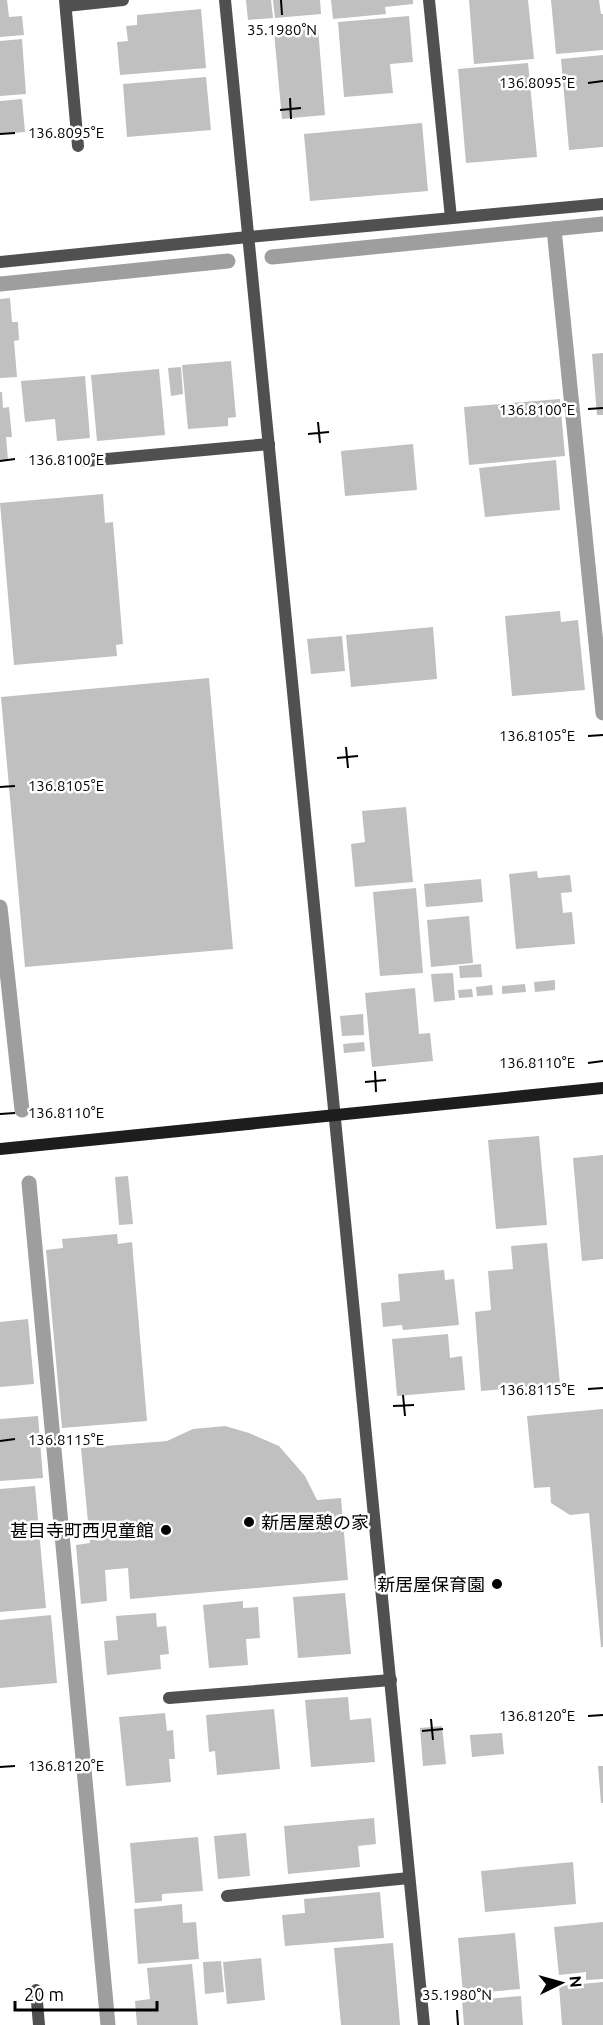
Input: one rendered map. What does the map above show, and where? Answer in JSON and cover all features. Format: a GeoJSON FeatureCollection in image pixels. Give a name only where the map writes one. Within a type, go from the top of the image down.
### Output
{"type":"FeatureCollection","features":[{"type":"Feature","properties":{"kind":"street"},"geometry":{"type":"LineString","coordinates":[[78,146],[65,3],[123,0]]}},
{"type":"Feature","properties":{"kind":"street"},"geometry":{"type":"LineString","coordinates":[[225,0],[424,2025]]}},
{"type":"Feature","properties":{"kind":"street"},"geometry":{"type":"LineString","coordinates":[[429,0],[451,218]]}},
{"type":"Feature","properties":{"kind":"street"},"geometry":{"type":"LineString","coordinates":[[0,262],[603,204]]}},
{"type":"Feature","properties":{"kind":"street"},"geometry":{"type":"LineString","coordinates":[[85,461],[269,444]]}},
{"type":"Feature","properties":{"kind":"street"},"geometry":{"type":"LineString","coordinates":[[0,1149],[603,1088]]}},
{"type":"Feature","properties":{"kind":"street"},"geometry":{"type":"LineString","coordinates":[[169,1698],[391,1680]]}},
{"type":"Feature","properties":{"kind":"street"},"geometry":{"type":"LineString","coordinates":[[227,1896],[410,1878]]}},
{"type":"Feature","properties":{"kind":"street"},"geometry":{"type":"LineString","coordinates":[[36,1990],[39,2025]]}},
{"type":"Feature","properties":{"kind":"building"},"geometry":{"type":"Polygon","coordinates":[[[0,0],[7,0],[9,17],[22,16],[24,35],[0,37],[0,0]]]}},
{"type":"Feature","properties":{"kind":"building"},"geometry":{"type":"Polygon","coordinates":[[[246,0],[271,0],[273,18],[248,20],[246,0]]]}},
{"type":"Feature","properties":{"kind":"building"},"geometry":{"type":"Polygon","coordinates":[[[273,0],[320,0],[321,14],[275,18],[273,0]]]}},
{"type":"Feature","properties":{"kind":"building"},"geometry":{"type":"Polygon","coordinates":[[[331,0],[413,0],[413,4],[385,7],[386,14],[333,19],[331,0]]]}},
{"type":"Feature","properties":{"kind":"building"},"geometry":{"type":"Polygon","coordinates":[[[469,0],[528,0],[534,59],[474,64],[469,0]]]}},
{"type":"Feature","properties":{"kind":"building"},"geometry":{"type":"Polygon","coordinates":[[[551,0],[599,0],[601,14],[603,14],[603,50],[556,54],[551,0]]]}},
{"type":"Feature","properties":{"kind":"building"},"geometry":{"type":"Polygon","coordinates":[[[201,9],[206,68],[120,75],[117,42],[128,41],[126,26],[137,25],[137,15],[201,9]]]}},
{"type":"Feature","properties":{"kind":"building"},"geometry":{"type":"Polygon","coordinates":[[[409,16],[413,62],[390,64],[393,93],[344,97],[338,22],[409,16]]]}},
{"type":"Feature","properties":{"kind":"building"},"geometry":{"type":"Polygon","coordinates":[[[318,28],[325,115],[282,119],[274,32],[318,28]]]}},
{"type":"Feature","properties":{"kind":"building"},"geometry":{"type":"Polygon","coordinates":[[[22,39],[26,94],[0,96],[0,41],[22,39]]]}},
{"type":"Feature","properties":{"kind":"building"},"geometry":{"type":"Polygon","coordinates":[[[603,55],[603,147],[569,150],[561,59],[603,55]]]}},
{"type":"Feature","properties":{"kind":"building"},"geometry":{"type":"Polygon","coordinates":[[[528,63],[537,157],[466,163],[458,69],[528,63]]]}},
{"type":"Feature","properties":{"kind":"building"},"geometry":{"type":"Polygon","coordinates":[[[206,77],[211,130],[127,137],[123,84],[206,77]]]}},
{"type":"Feature","properties":{"kind":"building"},"geometry":{"type":"Polygon","coordinates":[[[22,99],[25,132],[0,134],[0,101],[22,99]]]}},
{"type":"Feature","properties":{"kind":"building"},"geometry":{"type":"Polygon","coordinates":[[[422,123],[428,191],[310,201],[304,134],[422,123]]]}},
{"type":"Feature","properties":{"kind":"building"},"geometry":{"type":"Polygon","coordinates":[[[10,298],[12,322],[18,322],[19,340],[14,341],[17,377],[0,378],[0,299],[10,298]]]}},
{"type":"Feature","properties":{"kind":"building"},"geometry":{"type":"Polygon","coordinates":[[[603,353],[603,415],[597,415],[592,354],[603,353]]]}},
{"type":"Feature","properties":{"kind":"building"},"geometry":{"type":"Polygon","coordinates":[[[231,361],[236,417],[228,418],[228,426],[188,429],[182,365],[231,361]]]}},
{"type":"Feature","properties":{"kind":"building"},"geometry":{"type":"Polygon","coordinates":[[[181,367],[183,394],[171,396],[168,368],[181,367]]]}},
{"type":"Feature","properties":{"kind":"building"},"geometry":{"type":"Polygon","coordinates":[[[159,369],[165,435],[97,441],[91,375],[159,369]]]}},
{"type":"Feature","properties":{"kind":"building"},"geometry":{"type":"Polygon","coordinates":[[[85,376],[90,438],[57,441],[55,419],[25,422],[21,381],[85,376]]]}},
{"type":"Feature","properties":{"kind":"building"},"geometry":{"type":"Polygon","coordinates":[[[0,392],[2,392],[3,408],[9,407],[12,437],[6,437],[8,460],[0,461],[0,392]]]}},
{"type":"Feature","properties":{"kind":"building"},"geometry":{"type":"Polygon","coordinates":[[[560,399],[565,456],[469,465],[464,407],[560,399]]]}},
{"type":"Feature","properties":{"kind":"building"},"geometry":{"type":"Polygon","coordinates":[[[413,444],[417,490],[345,496],[341,451],[413,444]]]}},
{"type":"Feature","properties":{"kind":"building"},"geometry":{"type":"Polygon","coordinates":[[[556,460],[560,510],[485,517],[479,468],[556,460]]]}},
{"type":"Feature","properties":{"kind":"building"},"geometry":{"type":"Polygon","coordinates":[[[103,494],[105,523],[113,522],[123,644],[116,645],[117,656],[14,665],[0,503],[103,494]]]}},
{"type":"Feature","properties":{"kind":"building"},"geometry":{"type":"Polygon","coordinates":[[[560,611],[561,622],[578,620],[585,690],[512,696],[505,616],[560,611]]]}},
{"type":"Feature","properties":{"kind":"building"},"geometry":{"type":"Polygon","coordinates":[[[433,627],[437,679],[351,687],[346,635],[433,627]]]}},
{"type":"Feature","properties":{"kind":"building"},"geometry":{"type":"Polygon","coordinates":[[[342,636],[345,671],[311,674],[307,639],[342,636]]]}},
{"type":"Feature","properties":{"kind":"building"},"geometry":{"type":"Polygon","coordinates":[[[209,678],[233,949],[25,967],[1,697],[209,678]]]}},
{"type":"Feature","properties":{"kind":"building"},"geometry":{"type":"Polygon","coordinates":[[[406,807],[413,882],[355,887],[351,844],[365,842],[362,811],[406,807]]]}},
{"type":"Feature","properties":{"kind":"building"},"geometry":{"type":"Polygon","coordinates":[[[537,871],[538,878],[570,875],[572,892],[561,893],[563,913],[572,912],[575,944],[516,949],[509,874],[537,871]]]}},
{"type":"Feature","properties":{"kind":"building"},"geometry":{"type":"Polygon","coordinates":[[[481,879],[483,902],[426,907],[424,884],[481,879]]]}},
{"type":"Feature","properties":{"kind":"building"},"geometry":{"type":"Polygon","coordinates":[[[416,888],[423,973],[380,976],[373,892],[416,888]]]}},
{"type":"Feature","properties":{"kind":"building"},"geometry":{"type":"Polygon","coordinates":[[[469,916],[473,963],[431,967],[427,920],[469,916]]]}},
{"type":"Feature","properties":{"kind":"building"},"geometry":{"type":"Polygon","coordinates":[[[481,964],[482,977],[460,978],[459,966],[481,964]]]}},
{"type":"Feature","properties":{"kind":"building"},"geometry":{"type":"Polygon","coordinates":[[[453,973],[455,1000],[434,1002],[431,974],[453,973]]]}},
{"type":"Feature","properties":{"kind":"building"},"geometry":{"type":"Polygon","coordinates":[[[555,980],[555,990],[535,992],[534,982],[555,980]]]}},
{"type":"Feature","properties":{"kind":"building"},"geometry":{"type":"Polygon","coordinates":[[[525,984],[526,992],[502,994],[502,986],[525,984]]]}},
{"type":"Feature","properties":{"kind":"building"},"geometry":{"type":"Polygon","coordinates":[[[492,985],[493,995],[477,996],[476,987],[492,985]]]}},
{"type":"Feature","properties":{"kind":"building"},"geometry":{"type":"Polygon","coordinates":[[[415,988],[419,1034],[430,1033],[433,1061],[372,1067],[365,993],[415,988]]]}},
{"type":"Feature","properties":{"kind":"building"},"geometry":{"type":"Polygon","coordinates":[[[472,989],[473,997],[459,998],[458,990],[472,989]]]}},
{"type":"Feature","properties":{"kind":"building"},"geometry":{"type":"Polygon","coordinates":[[[363,1014],[364,1035],[342,1036],[340,1016],[363,1014]]]}},
{"type":"Feature","properties":{"kind":"building"},"geometry":{"type":"Polygon","coordinates":[[[364,1042],[365,1051],[344,1053],[343,1044],[364,1042]]]}},
{"type":"Feature","properties":{"kind":"building"},"geometry":{"type":"Polygon","coordinates":[[[539,1136],[547,1225],[496,1229],[488,1140],[539,1136]]]}},
{"type":"Feature","properties":{"kind":"building"},"geometry":{"type":"Polygon","coordinates":[[[603,1155],[603,1259],[582,1261],[573,1158],[603,1155]]]}},
{"type":"Feature","properties":{"kind":"building"},"geometry":{"type":"Polygon","coordinates":[[[128,1176],[133,1224],[119,1225],[115,1177],[128,1176]]]}},
{"type":"Feature","properties":{"kind":"building"},"geometry":{"type":"Polygon","coordinates":[[[117,1234],[118,1244],[132,1242],[147,1421],[62,1428],[46,1250],[63,1248],[62,1239],[117,1234]]]}},
{"type":"Feature","properties":{"kind":"building"},"geometry":{"type":"Polygon","coordinates":[[[547,1243],[560,1384],[481,1391],[475,1312],[491,1310],[488,1271],[513,1269],[511,1246],[547,1243]]]}},
{"type":"Feature","properties":{"kind":"building"},"geometry":{"type":"Polygon","coordinates":[[[444,1270],[445,1280],[454,1279],[459,1325],[403,1330],[402,1325],[383,1327],[381,1303],[400,1301],[398,1274],[444,1270]]]}},
{"type":"Feature","properties":{"kind":"building"},"geometry":{"type":"Polygon","coordinates":[[[28,1319],[34,1384],[0,1387],[0,1322],[28,1319]]]}},
{"type":"Feature","properties":{"kind":"building"},"geometry":{"type":"Polygon","coordinates":[[[448,1334],[450,1358],[462,1356],[465,1390],[397,1396],[392,1339],[448,1334]]]}},
{"type":"Feature","properties":{"kind":"building"},"geometry":{"type":"Polygon","coordinates":[[[603,1409],[603,1647],[601,1647],[589,1513],[570,1515],[551,1503],[550,1487],[534,1488],[527,1416],[603,1409]]]}},
{"type":"Feature","properties":{"kind":"building"},"geometry":{"type":"Polygon","coordinates":[[[38,1416],[43,1478],[0,1481],[0,1419],[38,1416]]]}},
{"type":"Feature","properties":{"kind":"building"},"geometry":{"type":"Polygon","coordinates":[[[225,1426],[279,1446],[305,1476],[317,1500],[341,1498],[348,1580],[130,1599],[128,1568],[105,1570],[107,1601],[81,1604],[76,1545],[90,1543],[81,1448],[167,1441],[193,1429],[225,1426]]]}},
{"type":"Feature","properties":{"kind":"building"},"geometry":{"type":"Polygon","coordinates":[[[35,1486],[46,1608],[0,1612],[0,1489],[35,1486]]]}},
{"type":"Feature","properties":{"kind":"building"},"geometry":{"type":"Polygon","coordinates":[[[345,1593],[351,1654],[298,1658],[293,1597],[345,1593]]]}},
{"type":"Feature","properties":{"kind":"building"},"geometry":{"type":"Polygon","coordinates":[[[243,1601],[243,1608],[258,1607],[260,1638],[246,1639],[248,1665],[209,1668],[203,1605],[243,1601]]]}},
{"type":"Feature","properties":{"kind":"building"},"geometry":{"type":"Polygon","coordinates":[[[156,1613],[157,1627],[166,1626],[169,1654],[160,1655],[161,1669],[107,1675],[104,1641],[118,1640],[116,1616],[156,1613]]]}},
{"type":"Feature","properties":{"kind":"building"},"geometry":{"type":"Polygon","coordinates":[[[51,1615],[57,1683],[0,1688],[0,1620],[51,1615]]]}},
{"type":"Feature","properties":{"kind":"building"},"geometry":{"type":"Polygon","coordinates":[[[348,1697],[350,1720],[371,1718],[375,1762],[311,1767],[305,1700],[348,1697]]]}},
{"type":"Feature","properties":{"kind":"building"},"geometry":{"type":"Polygon","coordinates":[[[274,1709],[280,1769],[217,1775],[215,1751],[209,1752],[206,1715],[274,1709]]]}},
{"type":"Feature","properties":{"kind":"building"},"geometry":{"type":"Polygon","coordinates":[[[165,1713],[167,1731],[173,1730],[175,1759],[169,1759],[171,1782],[126,1786],[119,1717],[165,1713]]]}},
{"type":"Feature","properties":{"kind":"building"},"geometry":{"type":"Polygon","coordinates":[[[442,1726],[446,1764],[423,1766],[420,1728],[442,1726]]]}},
{"type":"Feature","properties":{"kind":"building"},"geometry":{"type":"Polygon","coordinates":[[[502,1733],[504,1754],[472,1757],[470,1735],[502,1733]]]}},
{"type":"Feature","properties":{"kind":"building"},"geometry":{"type":"Polygon","coordinates":[[[598,1766],[603,1766],[603,1803],[601,1803],[598,1766]]]}},
{"type":"Feature","properties":{"kind":"building"},"geometry":{"type":"Polygon","coordinates":[[[374,1818],[376,1844],[358,1846],[360,1867],[288,1874],[284,1826],[374,1818]]]}},
{"type":"Feature","properties":{"kind":"building"},"geometry":{"type":"Polygon","coordinates":[[[246,1833],[250,1876],[218,1879],[214,1836],[246,1833]]]}},
{"type":"Feature","properties":{"kind":"building"},"geometry":{"type":"Polygon","coordinates":[[[198,1837],[203,1891],[162,1894],[162,1901],[135,1903],[130,1843],[198,1837]]]}},
{"type":"Feature","properties":{"kind":"building"},"geometry":{"type":"Polygon","coordinates":[[[573,1862],[576,1904],[485,1912],[481,1871],[573,1862]]]}},
{"type":"Feature","properties":{"kind":"building"},"geometry":{"type":"Polygon","coordinates":[[[380,1892],[384,1938],[285,1946],[282,1915],[305,1913],[304,1899],[380,1892]]]}},
{"type":"Feature","properties":{"kind":"building"},"geometry":{"type":"Polygon","coordinates":[[[182,1904],[183,1923],[196,1922],[199,1959],[138,1964],[134,1909],[182,1904]]]}},
{"type":"Feature","properties":{"kind":"building"},"geometry":{"type":"Polygon","coordinates":[[[603,1922],[603,1979],[586,1980],[586,1972],[559,1975],[554,1927],[603,1922]]]}},
{"type":"Feature","properties":{"kind":"building"},"geometry":{"type":"Polygon","coordinates":[[[515,1933],[520,1989],[463,1994],[458,1938],[515,1933]]]}},
{"type":"Feature","properties":{"kind":"building"},"geometry":{"type":"Polygon","coordinates":[[[393,1943],[400,2025],[341,2025],[334,1948],[393,1943]]]}},
{"type":"Feature","properties":{"kind":"building"},"geometry":{"type":"Polygon","coordinates":[[[261,1958],[265,2000],[227,2004],[223,1962],[261,1958]]]}},
{"type":"Feature","properties":{"kind":"building"},"geometry":{"type":"Polygon","coordinates":[[[221,1961],[224,1992],[205,1994],[203,1962],[221,1961]]]}},
{"type":"Feature","properties":{"kind":"building"},"geometry":{"type":"Polygon","coordinates":[[[192,1964],[198,2025],[137,2025],[135,2001],[150,1999],[147,1968],[192,1964]]]}},
{"type":"Feature","properties":{"kind":"building"},"geometry":{"type":"Polygon","coordinates":[[[603,1982],[603,2025],[562,2025],[559,1986],[603,1982]]]}},
{"type":"Feature","properties":{"kind":"building"},"geometry":{"type":"Polygon","coordinates":[[[521,1996],[523,2025],[464,2025],[462,2001],[521,1996]]]}},
{"type":"Feature","properties":{"kind":"waterway"},"geometry":{"type":"LineString","coordinates":[[272,257],[603,224]]}},
{"type":"Feature","properties":{"kind":"waterway"},"geometry":{"type":"LineString","coordinates":[[554,229],[603,713]]}},
{"type":"Feature","properties":{"kind":"waterway"},"geometry":{"type":"LineString","coordinates":[[0,284],[228,261]]}},
{"type":"Feature","properties":{"kind":"waterway"},"geometry":{"type":"LineString","coordinates":[[0,907],[22,1110]]}},
{"type":"Feature","properties":{"kind":"waterway"},"geometry":{"type":"LineString","coordinates":[[29,1183],[108,2025]]}},
{"type":"Feature","properties":{"kind":"place","name":"新居屋憩の家"},"geometry":{"type":"Point","coordinates":[249,1522]}},
{"type":"Feature","properties":{"kind":"place","name":"甚目寺町西児童館"},"geometry":{"type":"Point","coordinates":[166,1530]}},
{"type":"Feature","properties":{"kind":"place","name":"新居屋保育園"},"geometry":{"type":"Point","coordinates":[497,1584]}}]}
